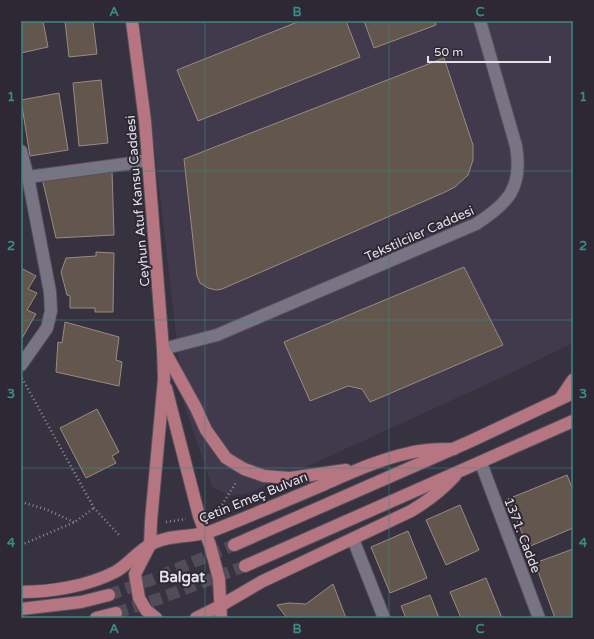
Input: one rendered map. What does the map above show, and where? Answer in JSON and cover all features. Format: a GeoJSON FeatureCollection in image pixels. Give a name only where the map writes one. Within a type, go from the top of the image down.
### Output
{"type":"FeatureCollection","features":[{"type":"Feature","properties":{"kind":"main road","name":"Ceyhun Atuf Kansu Caddesi"},"geometry":{"type":"LineString","coordinates":[[132,21],[145,121],[163,349],[164,379],[150,545],[134,574],[139,598],[146,610],[156,618]]}},
{"type":"Feature","properties":{"kind":"main road"},"geometry":{"type":"LineString","coordinates":[[163,349],[196,408],[206,430],[226,458],[244,469],[264,476],[290,478],[363,467]]}},
{"type":"Feature","properties":{"kind":"main road","name":"Ceyhun Atuf Kansu Caddesi"},"geometry":{"type":"LineString","coordinates":[[164,379],[199,516],[210,545],[219,579],[220,612]]}},
{"type":"Feature","properties":{"kind":"main road"},"geometry":{"type":"LineString","coordinates":[[560,400],[573,380]]}},
{"type":"Feature","properties":{"kind":"main road","name":"Çetin Emeç Bulvarı"},"geometry":{"type":"LineString","coordinates":[[234,545],[454,449],[573,394]]}},
{"type":"Feature","properties":{"kind":"main road"},"geometry":{"type":"LineString","coordinates":[[245,566],[481,463],[573,421]]}},
{"type":"Feature","properties":{"kind":"main road","name":"Çetin Emeç Bulvarı"},"geometry":{"type":"LineString","coordinates":[[21,592],[45,592],[85,583],[115,572],[150,545],[170,537],[205,533],[245,518],[363,467],[410,453],[429,450],[454,449]]}},
{"type":"Feature","properties":{"kind":"main road"},"geometry":{"type":"LineString","coordinates":[[196,618],[220,612],[261,582],[400,517],[427,502],[443,489],[458,473]]}},
{"type":"Feature","properties":{"kind":"main road"},"geometry":{"type":"LineString","coordinates":[[21,609],[74,603],[109,595]]}},
{"type":"Feature","properties":{"kind":"main road"},"geometry":{"type":"LineString","coordinates":[[96,618],[116,613]]}},
{"type":"Feature","properties":{"kind":"street","name":"Tekstilciler Caddesi"},"geometry":{"type":"LineString","coordinates":[[163,349],[217,335],[476,224],[493,214],[508,198],[516,183],[519,171],[516,146],[480,21]]}},
{"type":"Feature","properties":{"kind":"street"},"geometry":{"type":"LineString","coordinates":[[21,150],[28,177],[50,292],[51,311],[47,328],[21,365]]}},
{"type":"Feature","properties":{"kind":"street"},"geometry":{"type":"LineString","coordinates":[[28,177],[132,164],[148,160]]}},
{"type":"Feature","properties":{"kind":"street","name":"1371. Cadde"},"geometry":{"type":"LineString","coordinates":[[481,463],[539,618]]}},
{"type":"Feature","properties":{"kind":"street"},"geometry":{"type":"LineString","coordinates":[[353,539],[384,618]]}},
{"type":"Feature","properties":{"kind":"path"},"geometry":{"type":"LineString","coordinates":[[21,376],[94,508],[119,535]]}},
{"type":"Feature","properties":{"kind":"path"},"geometry":{"type":"LineString","coordinates":[[216,509],[220,508],[238,481]]}},
{"type":"Feature","properties":{"kind":"path"},"geometry":{"type":"LineString","coordinates":[[21,502],[46,509],[75,522]]}},
{"type":"Feature","properties":{"kind":"path"},"geometry":{"type":"LineString","coordinates":[[21,545],[75,522],[94,508]]}},
{"type":"Feature","properties":{"kind":"path"},"geometry":{"type":"LineString","coordinates":[[166,522],[192,518]]}},
{"type":"Feature","properties":{"kind":"shaded area"},"geometry":{"type":"Polygon","coordinates":[[[140,21],[573,21],[573,343],[507,375],[249,493],[229,496],[212,487],[184,404],[140,21]]]}},
{"type":"Feature","properties":{"kind":"building"},"geometry":{"type":"Polygon","coordinates":[[[21,21],[43,21],[48,47],[21,53],[21,21]]]}},
{"type":"Feature","properties":{"kind":"building"},"geometry":{"type":"Polygon","coordinates":[[[65,21],[93,21],[97,54],[69,57],[65,21]]]}},
{"type":"Feature","properties":{"kind":"building"},"geometry":{"type":"Polygon","coordinates":[[[300,21],[346,21],[360,57],[198,121],[177,70],[300,21]]]}},
{"type":"Feature","properties":{"kind":"building"},"geometry":{"type":"Polygon","coordinates":[[[364,21],[435,21],[436,25],[374,48],[364,21]]]}},
{"type":"Feature","properties":{"kind":"building"},"geometry":{"type":"Polygon","coordinates":[[[444,58],[473,145],[473,160],[468,175],[455,187],[222,289],[216,290],[208,288],[200,283],[197,276],[184,159],[444,58]]]}},
{"type":"Feature","properties":{"kind":"building"},"geometry":{"type":"Polygon","coordinates":[[[101,80],[108,143],[79,146],[73,83],[101,80]]]}},
{"type":"Feature","properties":{"kind":"building"},"geometry":{"type":"Polygon","coordinates":[[[59,93],[68,150],[30,156],[21,100],[59,93]]]}},
{"type":"Feature","properties":{"kind":"building"},"geometry":{"type":"Polygon","coordinates":[[[112,170],[114,235],[56,238],[42,178],[112,170]]]}},
{"type":"Feature","properties":{"kind":"building"},"geometry":{"type":"Polygon","coordinates":[[[96,252],[114,253],[113,312],[95,312],[95,308],[70,308],[70,296],[67,295],[61,272],[66,258],[96,256],[96,252]]]}},
{"type":"Feature","properties":{"kind":"building"},"geometry":{"type":"Polygon","coordinates":[[[464,267],[503,345],[370,402],[362,389],[348,386],[310,401],[284,342],[464,267]]]}},
{"type":"Feature","properties":{"kind":"building"},"geometry":{"type":"Polygon","coordinates":[[[21,268],[36,276],[28,289],[37,293],[27,310],[36,314],[21,340],[21,268]]]}},
{"type":"Feature","properties":{"kind":"building"},"geometry":{"type":"Polygon","coordinates":[[[65,322],[119,337],[116,360],[122,362],[119,386],[56,372],[58,342],[62,343],[65,322]]]}},
{"type":"Feature","properties":{"kind":"building"},"geometry":{"type":"Polygon","coordinates":[[[97,409],[119,452],[112,456],[116,463],[86,478],[60,428],[97,409]]]}},
{"type":"Feature","properties":{"kind":"building"},"geometry":{"type":"Polygon","coordinates":[[[567,475],[573,490],[573,528],[528,547],[508,499],[567,475]]]}},
{"type":"Feature","properties":{"kind":"building"},"geometry":{"type":"Polygon","coordinates":[[[460,505],[479,550],[446,565],[426,520],[460,505]]]}},
{"type":"Feature","properties":{"kind":"building"},"geometry":{"type":"Polygon","coordinates":[[[408,531],[427,578],[390,593],[371,547],[408,531]]]}},
{"type":"Feature","properties":{"kind":"building"},"geometry":{"type":"Polygon","coordinates":[[[573,549],[573,618],[555,618],[535,563],[573,549]]]}},
{"type":"Feature","properties":{"kind":"building"},"geometry":{"type":"Polygon","coordinates":[[[486,578],[502,618],[461,618],[450,592],[486,578]]]}},
{"type":"Feature","properties":{"kind":"building"},"geometry":{"type":"Polygon","coordinates":[[[333,584],[346,618],[287,618],[277,605],[289,603],[306,604],[333,584]]]}},
{"type":"Feature","properties":{"kind":"building"},"geometry":{"type":"Polygon","coordinates":[[[430,595],[439,618],[406,618],[401,606],[430,595]]]}},
{"type":"Feature","properties":{"kind":"tunnel"},"geometry":{"type":"LineString","coordinates":[[109,595],[153,579],[234,545]]}},
{"type":"Feature","properties":{"kind":"tunnel"},"geometry":{"type":"LineString","coordinates":[[116,613],[161,598],[245,566]]}},
{"type":"Feature","properties":{"kind":"district","name":"Balgat"},"geometry":{"type":"Point","coordinates":[182,577]}}]}
